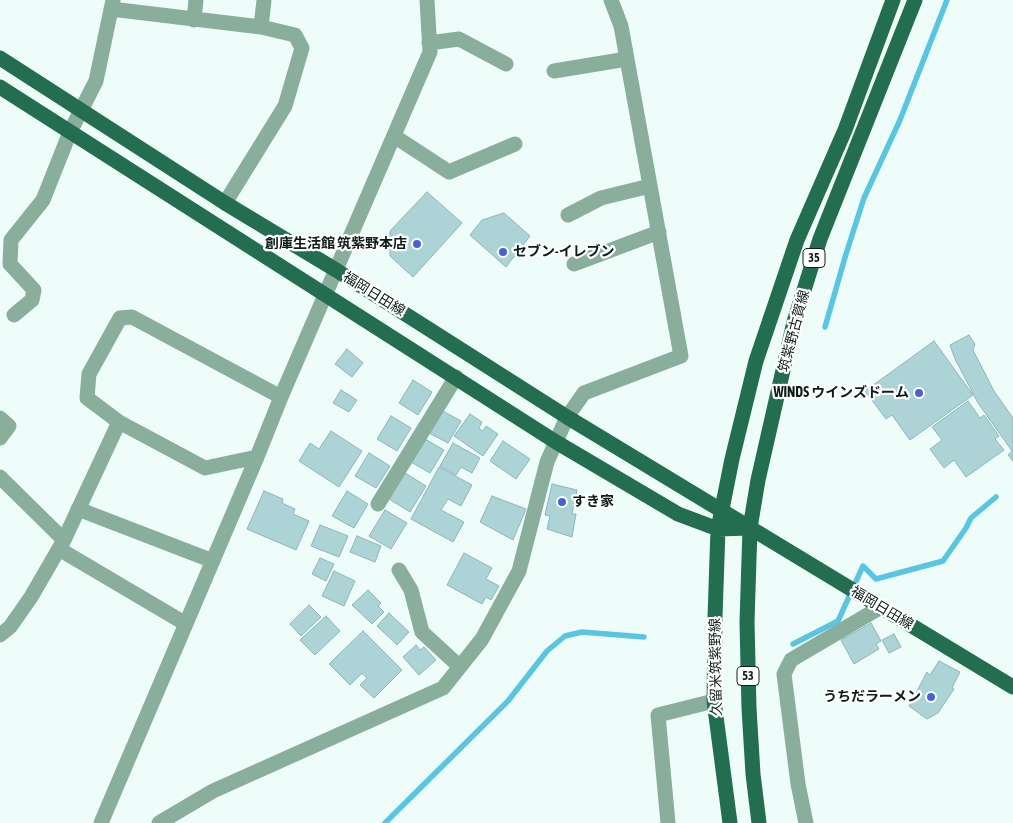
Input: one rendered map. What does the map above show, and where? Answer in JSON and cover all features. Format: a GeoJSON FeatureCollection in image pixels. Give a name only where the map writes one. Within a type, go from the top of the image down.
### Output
{"type":"FeatureCollection","features":[{"type":"Feature","properties":{"kind":"main road","name":"筑紫野古賀線"},"geometry":{"type":"LineString","coordinates":[[722,511],[732,459],[756,360],[797,240],[845,130],[893,0]]}},
{"type":"Feature","properties":{"kind":"main road","name":"筑紫野古賀線"},"geometry":{"type":"LineString","coordinates":[[750,528],[758,480],[794,322],[817,248],[914,0]]}},
{"type":"Feature","properties":{"kind":"main road","name":"福岡日田線"},"geometry":{"type":"LineString","coordinates":[[0,58],[225,203],[336,270],[567,417],[1013,687]]}},
{"type":"Feature","properties":{"kind":"main road","name":"福岡日田線"},"geometry":{"type":"LineString","coordinates":[[0,88],[556,442],[678,514],[718,529],[750,528]]}},
{"type":"Feature","properties":{"kind":"main road","name":"久留米筑紫野線"},"geometry":{"type":"LineString","coordinates":[[722,511],[718,529],[714,701],[730,823]]}},
{"type":"Feature","properties":{"kind":"main road","name":"53"},"geometry":{"type":"LineString","coordinates":[[750,528],[747,622],[749,708],[753,774],[759,823]]}},
{"type":"Feature","properties":{"kind":"street"},"geometry":{"type":"LineString","coordinates":[[194,20],[196,0]]}},
{"type":"Feature","properties":{"kind":"street"},"geometry":{"type":"LineString","coordinates":[[261,27],[264,0]]}},
{"type":"Feature","properties":{"kind":"street"},"geometry":{"type":"LineString","coordinates":[[101,823],[281,397],[430,52],[426,0]]}},
{"type":"Feature","properties":{"kind":"street"},"geometry":{"type":"LineString","coordinates":[[158,823],[213,791],[443,688],[482,639],[519,571],[547,462],[567,417],[584,393],[681,356],[628,59],[621,26],[611,0]]}},
{"type":"Feature","properties":{"kind":"street"},"geometry":{"type":"LineString","coordinates":[[14,315],[32,300],[34,290],[10,264],[11,240],[43,200],[70,132],[96,82],[112,5],[194,20],[261,27],[295,35],[302,48],[285,106],[225,203]]}},
{"type":"Feature","properties":{"kind":"street"},"geometry":{"type":"LineString","coordinates":[[429,43],[459,39],[506,64]]}},
{"type":"Feature","properties":{"kind":"street"},"geometry":{"type":"LineString","coordinates":[[554,71],[628,59]]}},
{"type":"Feature","properties":{"kind":"street"},"geometry":{"type":"LineString","coordinates":[[394,136],[449,172],[515,144]]}},
{"type":"Feature","properties":{"kind":"street"},"geometry":{"type":"LineString","coordinates":[[568,216],[602,198],[650,186]]}},
{"type":"Feature","properties":{"kind":"street"},"geometry":{"type":"LineString","coordinates":[[574,264],[659,232]]}},
{"type":"Feature","properties":{"kind":"street"},"geometry":{"type":"LineString","coordinates":[[257,457],[205,468],[119,422],[88,398],[89,374],[120,318],[132,317],[281,397]]}},
{"type":"Feature","properties":{"kind":"street"},"geometry":{"type":"LineString","coordinates":[[378,504],[456,377]]}},
{"type":"Feature","properties":{"kind":"street"},"geometry":{"type":"LineString","coordinates":[[0,418],[9,426],[0,438]]}},
{"type":"Feature","properties":{"kind":"street"},"geometry":{"type":"LineString","coordinates":[[0,635],[10,627],[31,597],[61,544],[119,422]]}},
{"type":"Feature","properties":{"kind":"street"},"geometry":{"type":"LineString","coordinates":[[0,477],[61,544],[186,624]]}},
{"type":"Feature","properties":{"kind":"street"},"geometry":{"type":"LineString","coordinates":[[78,509],[213,561]]}},
{"type":"Feature","properties":{"kind":"street"},"geometry":{"type":"LineString","coordinates":[[399,570],[411,590],[422,632],[460,668]]}},
{"type":"Feature","properties":{"kind":"street"},"geometry":{"type":"LineString","coordinates":[[806,823],[798,784],[784,674],[791,660],[881,607]]}},
{"type":"Feature","properties":{"kind":"street"},"geometry":{"type":"LineString","coordinates":[[668,823],[658,715],[714,701]]}},
{"type":"Feature","properties":{"kind":"building","name":"創庫生活館 筑紫野本店"},"geometry":{"type":"Polygon","coordinates":[[[427,192],[462,223],[413,277],[390,256],[390,231],[427,192]]]}},
{"type":"Feature","properties":{"kind":"building","name":"セブン-イレブン"},"geometry":{"type":"Polygon","coordinates":[[[504,213],[530,236],[506,267],[470,235],[482,220],[504,213]]]}},
{"type":"Feature","properties":{"kind":"building"},"geometry":{"type":"Polygon","coordinates":[[[969,335],[975,344],[973,350],[994,391],[1013,418],[1013,461],[1008,455],[1012,451],[978,403],[955,359],[950,345],[969,335]]]}},
{"type":"Feature","properties":{"kind":"building","name":"WINDS ウインズドーム"},"geometry":{"type":"Polygon","coordinates":[[[934,341],[973,395],[910,440],[892,415],[886,419],[865,391],[934,341]]]}},
{"type":"Feature","properties":{"kind":"building"},"geometry":{"type":"Polygon","coordinates":[[[347,349],[363,363],[352,377],[335,364],[347,349]]]}},
{"type":"Feature","properties":{"kind":"building"},"geometry":{"type":"Polygon","coordinates":[[[413,380],[432,392],[418,415],[399,403],[413,380]]]}},
{"type":"Feature","properties":{"kind":"building"},"geometry":{"type":"Polygon","coordinates":[[[341,390],[357,400],[349,412],[333,403],[341,390]]]}},
{"type":"Feature","properties":{"kind":"building"},"geometry":{"type":"Polygon","coordinates":[[[968,401],[980,418],[984,415],[999,436],[995,439],[1004,450],[966,477],[954,460],[944,468],[930,449],[942,440],[932,427],[968,401]]]}},
{"type":"Feature","properties":{"kind":"building"},"geometry":{"type":"Polygon","coordinates":[[[441,410],[461,421],[448,443],[429,433],[441,410]]]}},
{"type":"Feature","properties":{"kind":"building"},"geometry":{"type":"Polygon","coordinates":[[[470,414],[482,422],[479,428],[483,431],[486,426],[498,434],[483,456],[454,436],[470,414]]]}},
{"type":"Feature","properties":{"kind":"building"},"geometry":{"type":"Polygon","coordinates":[[[391,416],[411,428],[397,451],[377,439],[391,416]]]}},
{"type":"Feature","properties":{"kind":"building"},"geometry":{"type":"Polygon","coordinates":[[[331,431],[362,451],[339,487],[299,461],[310,443],[319,449],[331,431]]]}},
{"type":"Feature","properties":{"kind":"building"},"geometry":{"type":"Polygon","coordinates":[[[425,439],[444,450],[430,473],[411,462],[425,439]]]}},
{"type":"Feature","properties":{"kind":"building"},"geometry":{"type":"Polygon","coordinates":[[[503,441],[530,459],[516,479],[490,461],[503,441]]]}},
{"type":"Feature","properties":{"kind":"building"},"geometry":{"type":"Polygon","coordinates":[[[453,443],[480,458],[472,473],[461,467],[456,475],[440,466],[453,443]]]}},
{"type":"Feature","properties":{"kind":"building"},"geometry":{"type":"Polygon","coordinates":[[[369,453],[390,466],[376,488],[355,476],[369,453]]]}},
{"type":"Feature","properties":{"kind":"building"},"geometry":{"type":"Polygon","coordinates":[[[439,467],[472,485],[461,506],[448,499],[441,510],[464,522],[453,542],[411,519],[439,467]]]}},
{"type":"Feature","properties":{"kind":"building"},"geometry":{"type":"Polygon","coordinates":[[[405,473],[426,486],[410,512],[389,499],[405,473]]]}},
{"type":"Feature","properties":{"kind":"building","name":"すき家"},"geometry":{"type":"Polygon","coordinates":[[[552,484],[577,490],[572,514],[576,514],[572,537],[547,529],[550,516],[545,515],[552,484]]]}},
{"type":"Feature","properties":{"kind":"building"},"geometry":{"type":"Polygon","coordinates":[[[264,491],[283,499],[282,503],[295,509],[293,514],[309,521],[296,550],[247,529],[264,491]]]}},
{"type":"Feature","properties":{"kind":"building"},"geometry":{"type":"Polygon","coordinates":[[[347,491],[368,504],[354,528],[332,516],[347,491]]]}},
{"type":"Feature","properties":{"kind":"building"},"geometry":{"type":"Polygon","coordinates":[[[492,496],[526,509],[513,540],[480,522],[492,496]]]}},
{"type":"Feature","properties":{"kind":"building"},"geometry":{"type":"Polygon","coordinates":[[[385,510],[407,523],[391,549],[369,536],[385,510]]]}},
{"type":"Feature","properties":{"kind":"building"},"geometry":{"type":"Polygon","coordinates":[[[320,525],[348,536],[339,557],[311,546],[320,525]]]}},
{"type":"Feature","properties":{"kind":"building"},"geometry":{"type":"Polygon","coordinates":[[[357,536],[381,546],[375,562],[350,552],[357,536]]]}},
{"type":"Feature","properties":{"kind":"building"},"geometry":{"type":"Polygon","coordinates":[[[464,553],[492,568],[486,579],[499,586],[491,600],[486,597],[482,604],[447,585],[464,553]]]}},
{"type":"Feature","properties":{"kind":"building"},"geometry":{"type":"Polygon","coordinates":[[[320,558],[334,564],[326,581],[312,574],[320,558]]]}},
{"type":"Feature","properties":{"kind":"building"},"geometry":{"type":"Polygon","coordinates":[[[334,571],[355,581],[344,606],[322,596],[334,571]]]}},
{"type":"Feature","properties":{"kind":"building"},"geometry":{"type":"Polygon","coordinates":[[[368,590],[381,603],[378,606],[384,612],[372,624],[352,605],[368,590]]]}},
{"type":"Feature","properties":{"kind":"building"},"geometry":{"type":"Polygon","coordinates":[[[309,605],[321,617],[301,636],[290,624],[309,605]]]}},
{"type":"Feature","properties":{"kind":"building"},"geometry":{"type":"Polygon","coordinates":[[[389,613],[409,632],[397,645],[377,626],[389,613]]]}},
{"type":"Feature","properties":{"kind":"building"},"geometry":{"type":"Polygon","coordinates":[[[326,616],[340,631],[315,655],[300,640],[326,616]]]}},
{"type":"Feature","properties":{"kind":"building"},"geometry":{"type":"Polygon","coordinates":[[[871,623],[881,641],[876,644],[879,649],[854,664],[841,640],[871,623]]]}},
{"type":"Feature","properties":{"kind":"building"},"geometry":{"type":"Polygon","coordinates":[[[363,631],[402,670],[374,698],[360,685],[367,678],[362,673],[350,685],[329,664],[363,631]]]}},
{"type":"Feature","properties":{"kind":"building"},"geometry":{"type":"Polygon","coordinates":[[[894,634],[901,647],[889,653],[882,640],[894,634]]]}},
{"type":"Feature","properties":{"kind":"building"},"geometry":{"type":"Polygon","coordinates":[[[416,645],[420,650],[424,647],[436,660],[419,675],[403,657],[416,645]]]}},
{"type":"Feature","properties":{"kind":"building","name":"うちだラーメン"},"geometry":{"type":"Polygon","coordinates":[[[939,661],[960,672],[952,688],[954,689],[938,713],[927,719],[909,706],[927,672],[930,675],[939,661]]]}},
{"type":"Feature","properties":{"kind":"waterway"},"geometry":{"type":"LineString","coordinates":[[825,327],[864,198],[900,120],[947,0]]}},
{"type":"Feature","properties":{"kind":"waterway"},"geometry":{"type":"LineString","coordinates":[[793,644],[838,621],[863,566],[876,579],[943,561],[971,518],[996,497]]}},
{"type":"Feature","properties":{"kind":"waterway"},"geometry":{"type":"LineString","coordinates":[[385,823],[508,701],[547,651],[565,636],[582,632],[644,637]]}},
{"type":"Feature","properties":{"kind":"place","name":"創庫生活館 筑紫野本店"},"geometry":{"type":"Point","coordinates":[417,244]}},
{"type":"Feature","properties":{"kind":"place","name":"セブン-イレブン"},"geometry":{"type":"Point","coordinates":[503,252]}},
{"type":"Feature","properties":{"kind":"place","name":"WINDS ウインズドーム"},"geometry":{"type":"Point","coordinates":[919,393]}},
{"type":"Feature","properties":{"kind":"place","name":"すき家"},"geometry":{"type":"Point","coordinates":[562,502]}},
{"type":"Feature","properties":{"kind":"place","name":"うちだラーメン"},"geometry":{"type":"Point","coordinates":[931,697]}}]}
